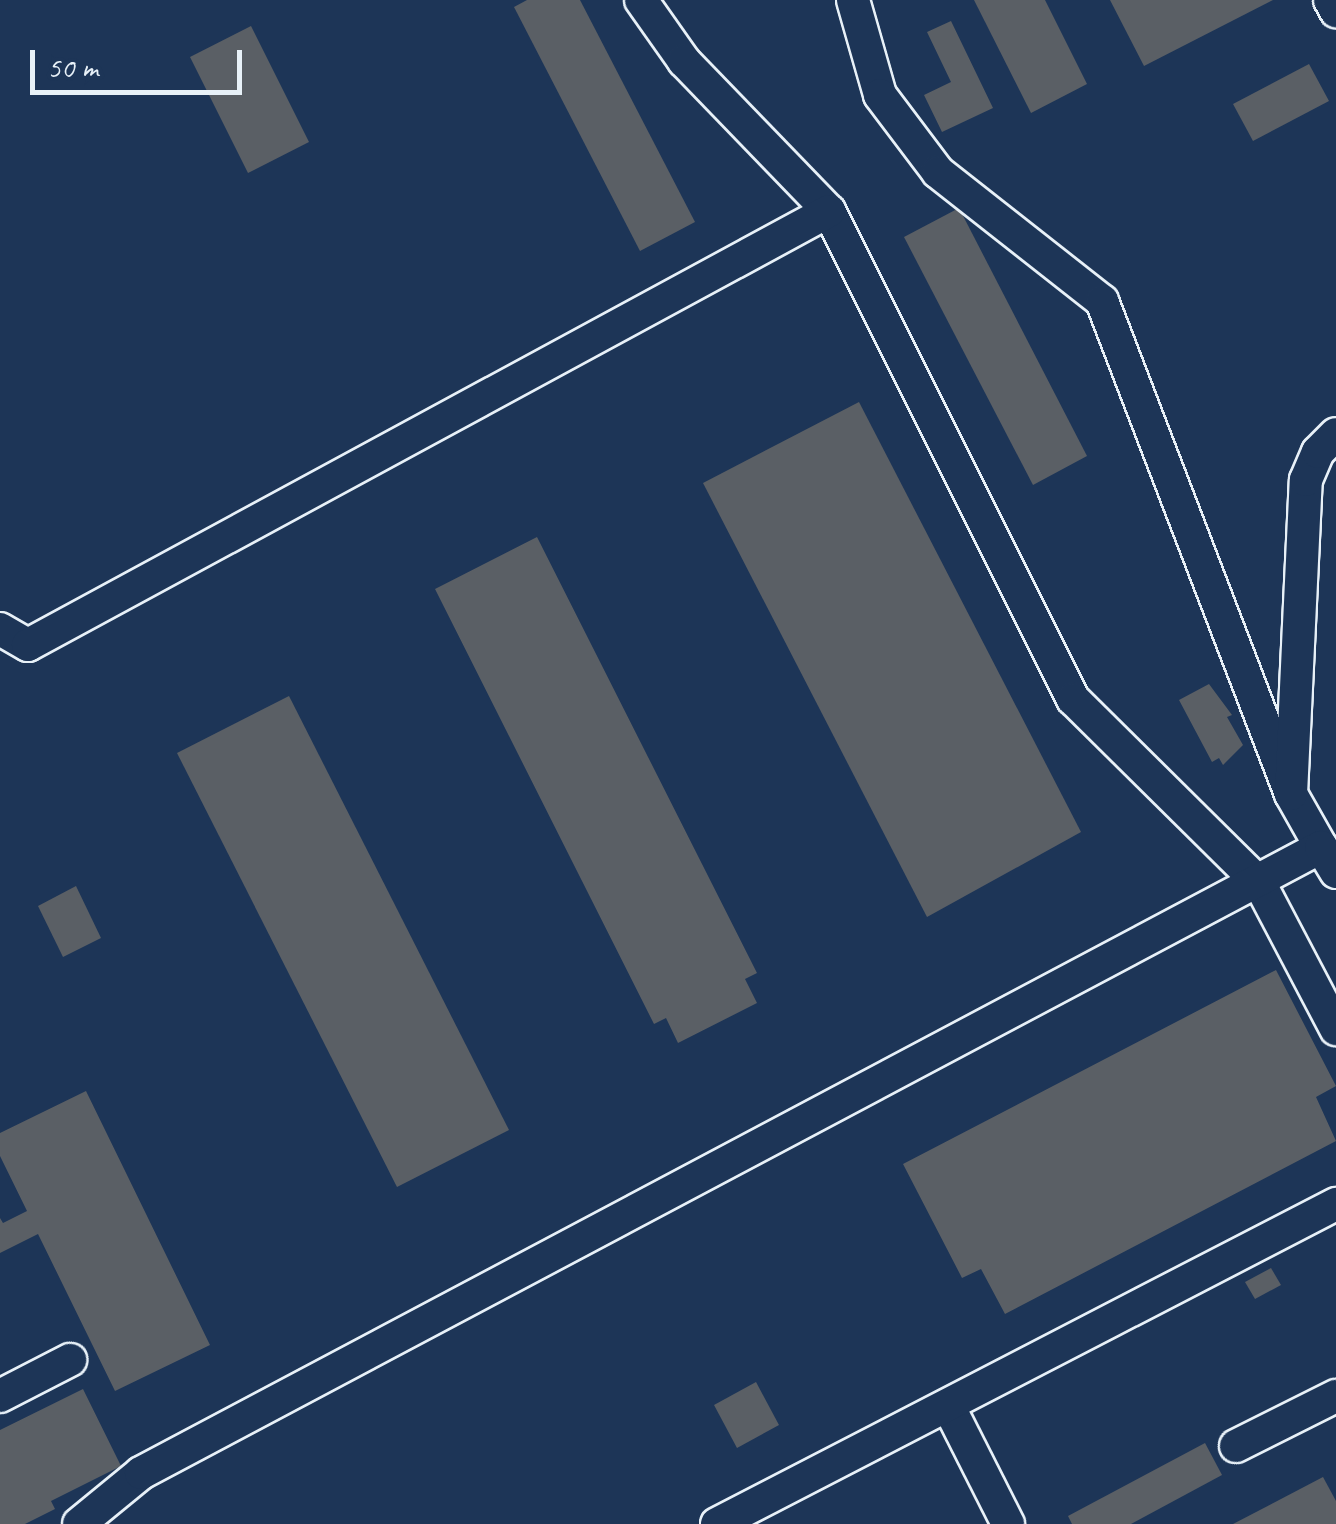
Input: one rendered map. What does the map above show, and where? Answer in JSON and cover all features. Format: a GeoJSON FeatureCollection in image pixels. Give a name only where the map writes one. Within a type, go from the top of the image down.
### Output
{"type":"FeatureCollection","features":[{"type":"Feature","properties":{"kind":"lane"},"geometry":{"type":"LineString","coordinates":[[641,0],[684,61],[829,211],[1073,699],[1260,884],[1336,1028]]}},
{"type":"Feature","properties":{"kind":"lane"},"geometry":{"type":"LineString","coordinates":[[79,1524],[141,1473],[1260,884],[1329,859],[1290,794],[1102,301],[938,172],[880,96],[854,0]]}},
{"type":"Feature","properties":{"kind":"lane"},"geometry":{"type":"LineString","coordinates":[[1330,0],[1336,11]]}},
{"type":"Feature","properties":{"kind":"lane"},"geometry":{"type":"LineString","coordinates":[[0,629],[28,645],[829,211]]}},
{"type":"Feature","properties":{"kind":"lane"},"geometry":{"type":"LineString","coordinates":[[1290,794],[1306,480],[1318,452],[1336,434]]}},
{"type":"Feature","properties":{"kind":"lane"},"geometry":{"type":"LineString","coordinates":[[716,1524],[1336,1204]]}},
{"type":"Feature","properties":{"kind":"lane"},"geometry":{"type":"LineString","coordinates":[[0,1396],[70,1360]]}},
{"type":"Feature","properties":{"kind":"lane"},"geometry":{"type":"LineString","coordinates":[[1236,1446],[1336,1396]]}},
{"type":"Feature","properties":{"kind":"lane"},"geometry":{"type":"LineString","coordinates":[[949,1407],[1008,1524]]}},
{"type":"Feature","properties":{"kind":"building"},"geometry":{"type":"Polygon","coordinates":[[[527,0],[580,0],[695,222],[640,251],[514,7],[527,0]]]}},
{"type":"Feature","properties":{"kind":"building"},"geometry":{"type":"Polygon","coordinates":[[[974,0],[1045,0],[1087,84],[1031,113],[974,0]]]}},
{"type":"Feature","properties":{"kind":"building"},"geometry":{"type":"Polygon","coordinates":[[[1110,0],[1273,0],[1144,66],[1110,0]]]}},
{"type":"Feature","properties":{"kind":"building"},"geometry":{"type":"Polygon","coordinates":[[[951,21],[993,108],[942,132],[924,95],[951,82],[927,32],[951,21]]]}},
{"type":"Feature","properties":{"kind":"building"},"geometry":{"type":"Polygon","coordinates":[[[251,26],[309,142],[248,173],[190,57],[251,26]]]}},
{"type":"Feature","properties":{"kind":"building"},"geometry":{"type":"Polygon","coordinates":[[[1309,64],[1329,101],[1253,141],[1233,104],[1309,64]]]}},
{"type":"Feature","properties":{"kind":"building"},"geometry":{"type":"Polygon","coordinates":[[[959,208],[1087,456],[1033,485],[904,237],[959,208]]]}},
{"type":"Feature","properties":{"kind":"building"},"geometry":{"type":"Polygon","coordinates":[[[859,402],[1081,832],[927,917],[703,483],[859,402]]]}},
{"type":"Feature","properties":{"kind":"building"},"geometry":{"type":"Polygon","coordinates":[[[537,537],[757,973],[745,979],[757,1003],[678,1043],[666,1018],[654,1024],[435,589],[537,537]]]}},
{"type":"Feature","properties":{"kind":"building"},"geometry":{"type":"Polygon","coordinates":[[[1209,684],[1232,715],[1227,717],[1243,745],[1223,765],[1219,758],[1212,762],[1179,700],[1209,684]]]}},
{"type":"Feature","properties":{"kind":"building"},"geometry":{"type":"Polygon","coordinates":[[[289,696],[509,1130],[397,1187],[177,753],[289,696]]]}},
{"type":"Feature","properties":{"kind":"building"},"geometry":{"type":"Polygon","coordinates":[[[76,886],[101,938],[63,957],[38,906],[76,886]]]}},
{"type":"Feature","properties":{"kind":"building"},"geometry":{"type":"Polygon","coordinates":[[[1276,970],[1336,1086],[1316,1097],[1336,1141],[1005,1314],[981,1269],[962,1278],[903,1164],[1276,970]]]}},
{"type":"Feature","properties":{"kind":"building"},"geometry":{"type":"Polygon","coordinates":[[[86,1091],[210,1345],[115,1391],[38,1234],[0,1253],[0,1218],[3,1223],[27,1211],[0,1156],[0,1133],[86,1091]]]}},
{"type":"Feature","properties":{"kind":"building"},"geometry":{"type":"Polygon","coordinates":[[[1271,1268],[1281,1285],[1255,1299],[1245,1282],[1271,1268]]]}},
{"type":"Feature","properties":{"kind":"building"},"geometry":{"type":"Polygon","coordinates":[[[756,1382],[779,1425],[737,1448],[714,1405],[756,1382]]]}},
{"type":"Feature","properties":{"kind":"building"},"geometry":{"type":"Polygon","coordinates":[[[83,1389],[121,1466],[51,1501],[55,1509],[25,1524],[0,1524],[0,1430],[83,1389]]]}},
{"type":"Feature","properties":{"kind":"building"},"geometry":{"type":"Polygon","coordinates":[[[1205,1443],[1222,1475],[1131,1524],[1072,1524],[1068,1516],[1205,1443]]]}},
{"type":"Feature","properties":{"kind":"building"},"geometry":{"type":"Polygon","coordinates":[[[1323,1477],[1336,1501],[1336,1524],[1233,1524],[1323,1477]]]}}]}
